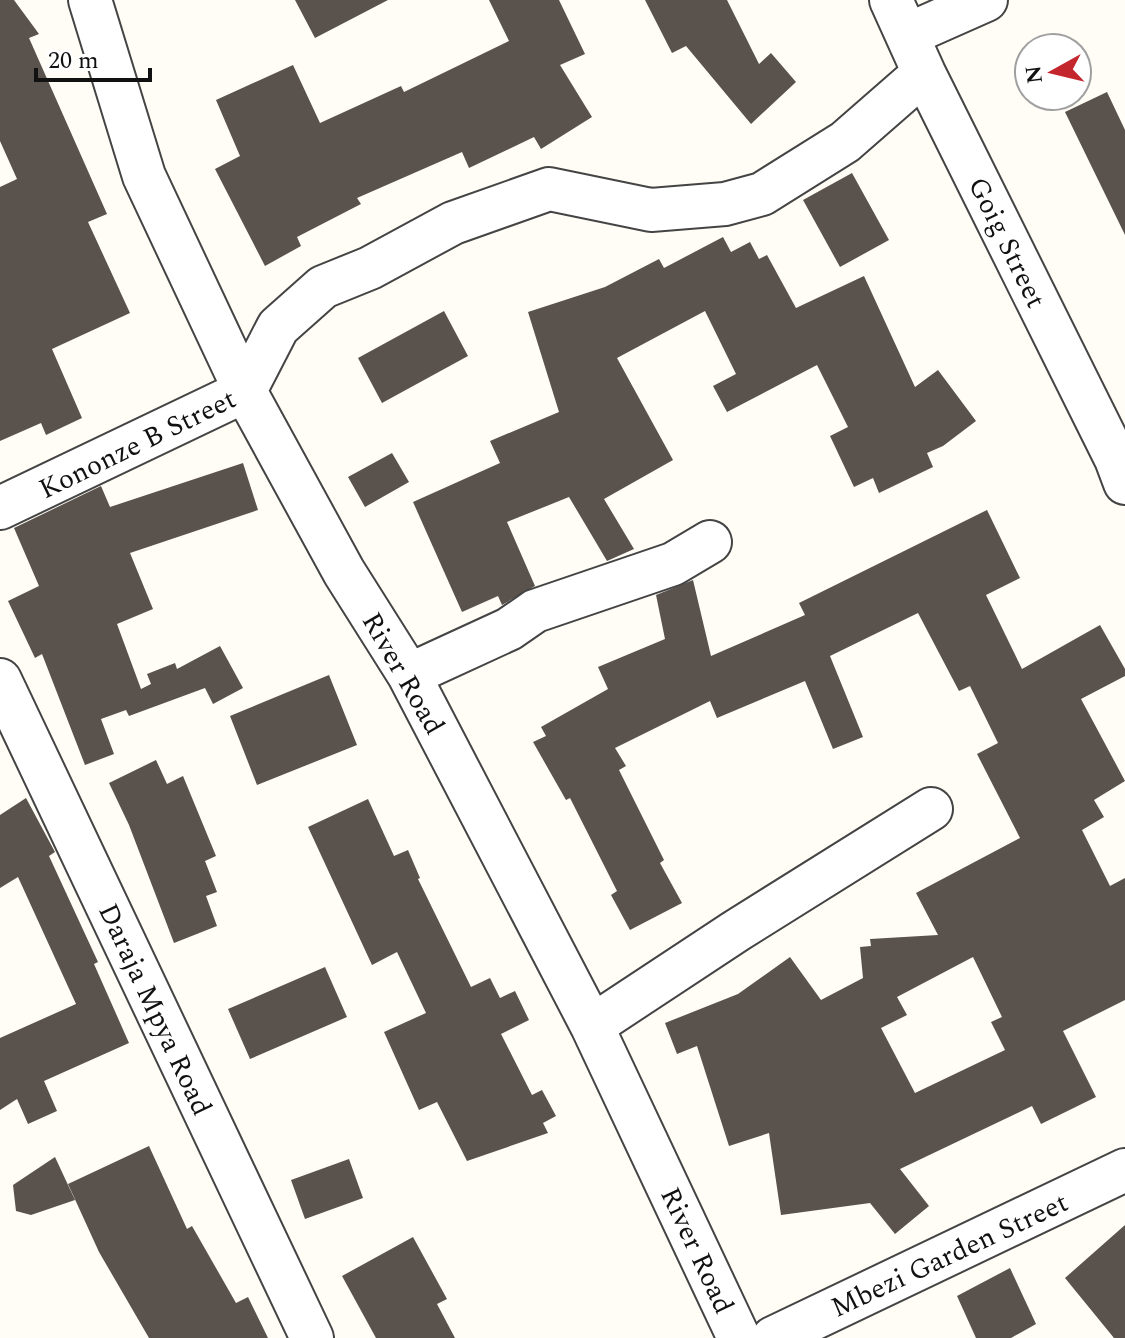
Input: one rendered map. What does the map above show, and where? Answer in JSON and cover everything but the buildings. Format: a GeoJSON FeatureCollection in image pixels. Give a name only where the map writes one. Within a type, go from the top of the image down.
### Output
{"type":"FeatureCollection","features":[{"type":"Feature","properties":{"kind":"street","name":"River Road"},"geometry":{"type":"LineString","coordinates":[[90,0],[144,176],[245,391],[344,572],[409,675],[592,1026],[739,1338]]}},
{"type":"Feature","properties":{"kind":"street"},"geometry":{"type":"LineString","coordinates":[[899,18],[986,0]]}},
{"type":"Feature","properties":{"kind":"street","name":"Goig Street"},"geometry":{"type":"LineString","coordinates":[[899,18],[1125,483]]}},
{"type":"Feature","properties":{"kind":"street","name":"Kononze B Street"},"geometry":{"type":"LineString","coordinates":[[0,508],[245,391],[278,327],[323,287],[370,268],[453,223],[549,189],[651,210],[725,204],[762,194],[845,142],[924,73]]}},
{"type":"Feature","properties":{"kind":"street"},"geometry":{"type":"LineString","coordinates":[[409,675],[509,629],[535,611],[673,564],[710,542]]}},
{"type":"Feature","properties":{"kind":"street","name":"Daraja Mpya Road"},"geometry":{"type":"LineString","coordinates":[[0,680],[312,1338]]}},
{"type":"Feature","properties":{"kind":"street"},"geometry":{"type":"LineString","coordinates":[[592,1026],[931,809]]}},
{"type":"Feature","properties":{"kind":"street","name":"Mbezi Garden Street"},"geometry":{"type":"LineString","coordinates":[[773,1338],[1125,1170]]}}]}
